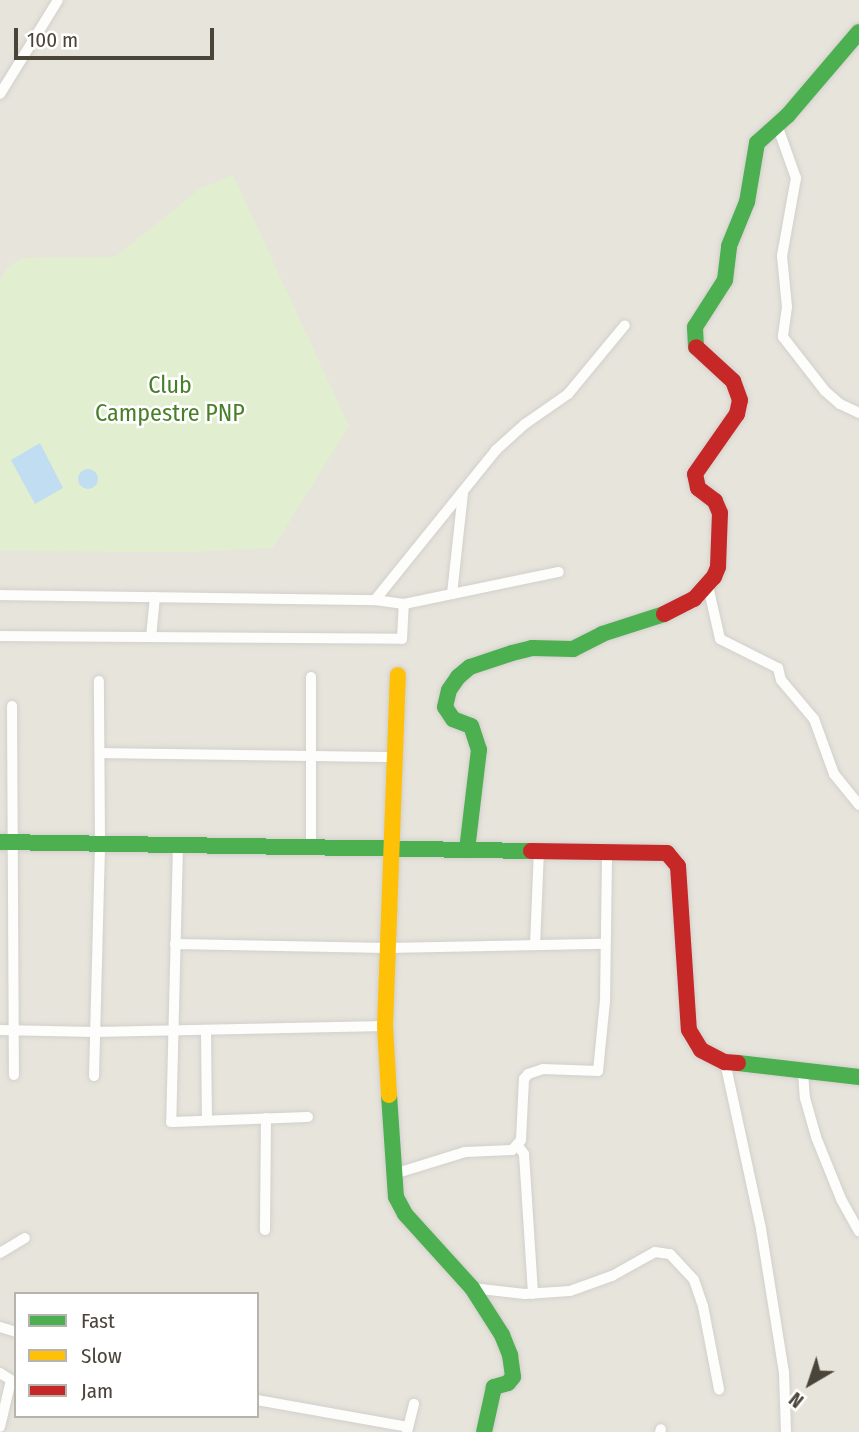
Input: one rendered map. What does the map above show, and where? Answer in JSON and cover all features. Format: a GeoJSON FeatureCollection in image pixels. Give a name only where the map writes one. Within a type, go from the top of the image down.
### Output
{"type":"FeatureCollection","features":[{"type":"Feature","properties":{"kind":"street"},"geometry":{"type":"LineString","coordinates":[[0,94],[58,0]]}},
{"type":"Feature","properties":{"kind":"street"},"geometry":{"type":"LineString","coordinates":[[467,850],[479,750],[471,726],[453,719],[445,707],[449,690],[458,677],[470,667],[522,650],[573,649],[602,634],[671,611],[694,599],[708,586],[718,567],[720,513],[715,501],[698,488],[695,474],[737,414],[740,400],[733,381],[699,353],[693,332],[725,280],[729,246],[747,202],[757,143],[777,125],[859,32]]}},
{"type":"Feature","properties":{"kind":"street"},"geometry":{"type":"LineString","coordinates":[[777,125],[796,178],[782,257],[787,307],[783,337],[825,391],[840,404],[859,413]]}},
{"type":"Feature","properties":{"kind":"street"},"geometry":{"type":"LineString","coordinates":[[375,600],[496,450],[525,424],[568,394],[625,324]]}},
{"type":"Feature","properties":{"kind":"street"},"geometry":{"type":"LineString","coordinates":[[452,594],[463,491]]}},
{"type":"Feature","properties":{"kind":"street"},"geometry":{"type":"LineString","coordinates":[[0,595],[375,600],[404,604],[559,572]]}},
{"type":"Feature","properties":{"kind":"street"},"geometry":{"type":"LineString","coordinates":[[708,586],[720,639],[778,668],[781,680],[814,719],[834,774],[859,805]]}},
{"type":"Feature","properties":{"kind":"street"},"geometry":{"type":"LineString","coordinates":[[151,637],[155,597]]}},
{"type":"Feature","properties":{"kind":"street"},"geometry":{"type":"LineString","coordinates":[[0,636],[402,639],[404,604]]}},
{"type":"Feature","properties":{"kind":"street"},"geometry":{"type":"LineString","coordinates":[[398,675],[385,1026],[394,1174],[401,1209],[472,1288],[502,1335],[515,1369],[510,1382],[494,1387],[484,1432]]}},
{"type":"Feature","properties":{"kind":"street"},"geometry":{"type":"LineString","coordinates":[[311,677],[312,847]]}},
{"type":"Feature","properties":{"kind":"street"},"geometry":{"type":"LineString","coordinates":[[94,1076],[100,843],[99,681]]}},
{"type":"Feature","properties":{"kind":"street"},"geometry":{"type":"LineString","coordinates":[[12,706],[7,842],[14,1075]]}},
{"type":"Feature","properties":{"kind":"street"},"geometry":{"type":"LineString","coordinates":[[100,752],[397,757]]}},
{"type":"Feature","properties":{"kind":"street"},"geometry":{"type":"LineString","coordinates":[[7,842],[667,853],[678,866],[689,1030],[701,1050],[725,1062],[859,1077]]}},
{"type":"Feature","properties":{"kind":"street"},"geometry":{"type":"LineString","coordinates":[[178,845],[171,1122],[308,1117]]}},
{"type":"Feature","properties":{"kind":"street"},"geometry":{"type":"LineString","coordinates":[[535,945],[539,851]]}},
{"type":"Feature","properties":{"kind":"street"},"geometry":{"type":"LineString","coordinates":[[394,1174],[466,1152],[508,1151],[518,1146],[522,1140],[524,1079],[528,1074],[543,1069],[598,1071],[606,1001],[607,852]]}},
{"type":"Feature","properties":{"kind":"street"},"geometry":{"type":"LineString","coordinates":[[175,944],[387,947],[605,944]]}},
{"type":"Feature","properties":{"kind":"street"},"geometry":{"type":"LineString","coordinates":[[0,1030],[95,1032],[385,1026]]}},
{"type":"Feature","properties":{"kind":"street"},"geometry":{"type":"LineString","coordinates":[[206,1030],[207,1120]]}},
{"type":"Feature","properties":{"kind":"street"},"geometry":{"type":"LineString","coordinates":[[725,1062],[761,1229],[784,1372],[786,1432]]}},
{"type":"Feature","properties":{"kind":"street"},"geometry":{"type":"LineString","coordinates":[[803,1072],[805,1098],[816,1137],[841,1199],[859,1231]]}},
{"type":"Feature","properties":{"kind":"street"},"geometry":{"type":"LineString","coordinates":[[265,1230],[266,1118]]}},
{"type":"Feature","properties":{"kind":"street"},"geometry":{"type":"LineString","coordinates":[[518,1146],[524,1154],[533,1294]]}},
{"type":"Feature","properties":{"kind":"street"},"geometry":{"type":"LineString","coordinates":[[0,1252],[25,1238]]}},
{"type":"Feature","properties":{"kind":"street"},"geometry":{"type":"LineString","coordinates":[[472,1288],[533,1294],[570,1291],[612,1276],[655,1252],[670,1254],[694,1280],[703,1306],[719,1389]]}},
{"type":"Feature","properties":{"kind":"street"},"geometry":{"type":"LineString","coordinates":[[0,1373],[11,1380],[0,1424]]}},
{"type":"Feature","properties":{"kind":"street"},"geometry":{"type":"LineString","coordinates":[[259,1400],[408,1430],[414,1404]]}},
{"type":"Feature","properties":{"kind":"shaded area"},"geometry":{"type":"Polygon","coordinates":[[[0,0],[859,0],[859,1432],[0,1432],[0,0]]]}},
{"type":"Feature","properties":{"kind":"green space","name":"Club Campestre PNP"},"geometry":{"type":"Polygon","coordinates":[[[233,175],[349,426],[273,548],[192,552],[0,551],[0,280],[7,268],[22,258],[115,257],[201,188],[233,175]]]}},
{"type":"Feature","properties":{"kind":"water"},"geometry":{"type":"Polygon","coordinates":[[[40,443],[63,488],[35,504],[11,460],[40,443]]]}},
{"type":"Feature","properties":{"kind":"water"},"geometry":{"type":"Polygon","coordinates":[[[88,469],[95,472],[98,479],[95,486],[88,489],[81,486],[78,479],[81,472],[88,469]]]}},
{"type":"Feature","properties":{"kind":"traffic: fast"},"geometry":{"type":"LineString","coordinates":[[696,347],[695,327],[725,280],[729,246],[747,202],[757,143],[788,115],[859,32]]}},
{"type":"Feature","properties":{"kind":"traffic: fast"},"geometry":{"type":"LineString","coordinates":[[467,850],[479,750],[471,726],[453,719],[445,707],[449,690],[458,677],[470,667],[512,653],[532,648],[573,649],[602,634],[664,614]]}},
{"type":"Feature","properties":{"kind":"traffic: fast"},"geometry":{"type":"LineString","coordinates":[[0,842],[531,851]]}},
{"type":"Feature","properties":{"kind":"traffic: fast"},"geometry":{"type":"LineString","coordinates":[[738,1063],[859,1077]]}},
{"type":"Feature","properties":{"kind":"traffic: fast"},"geometry":{"type":"LineString","coordinates":[[389,1095],[396,1197],[405,1214],[472,1288],[502,1335],[510,1355],[513,1377],[508,1383],[494,1387],[484,1432]]}},
{"type":"Feature","properties":{"kind":"traffic: slow"},"geometry":{"type":"LineString","coordinates":[[389,1095],[385,1026],[398,675]]}},
{"type":"Feature","properties":{"kind":"traffic: jam"},"geometry":{"type":"LineString","coordinates":[[664,614],[694,599],[714,577],[718,567],[720,513],[715,501],[698,488],[695,474],[737,414],[740,400],[733,381],[696,347]]}},
{"type":"Feature","properties":{"kind":"traffic: jam"},"geometry":{"type":"LineString","coordinates":[[531,851],[667,853],[678,866],[689,1030],[701,1050],[725,1062],[738,1063]]}}]}
